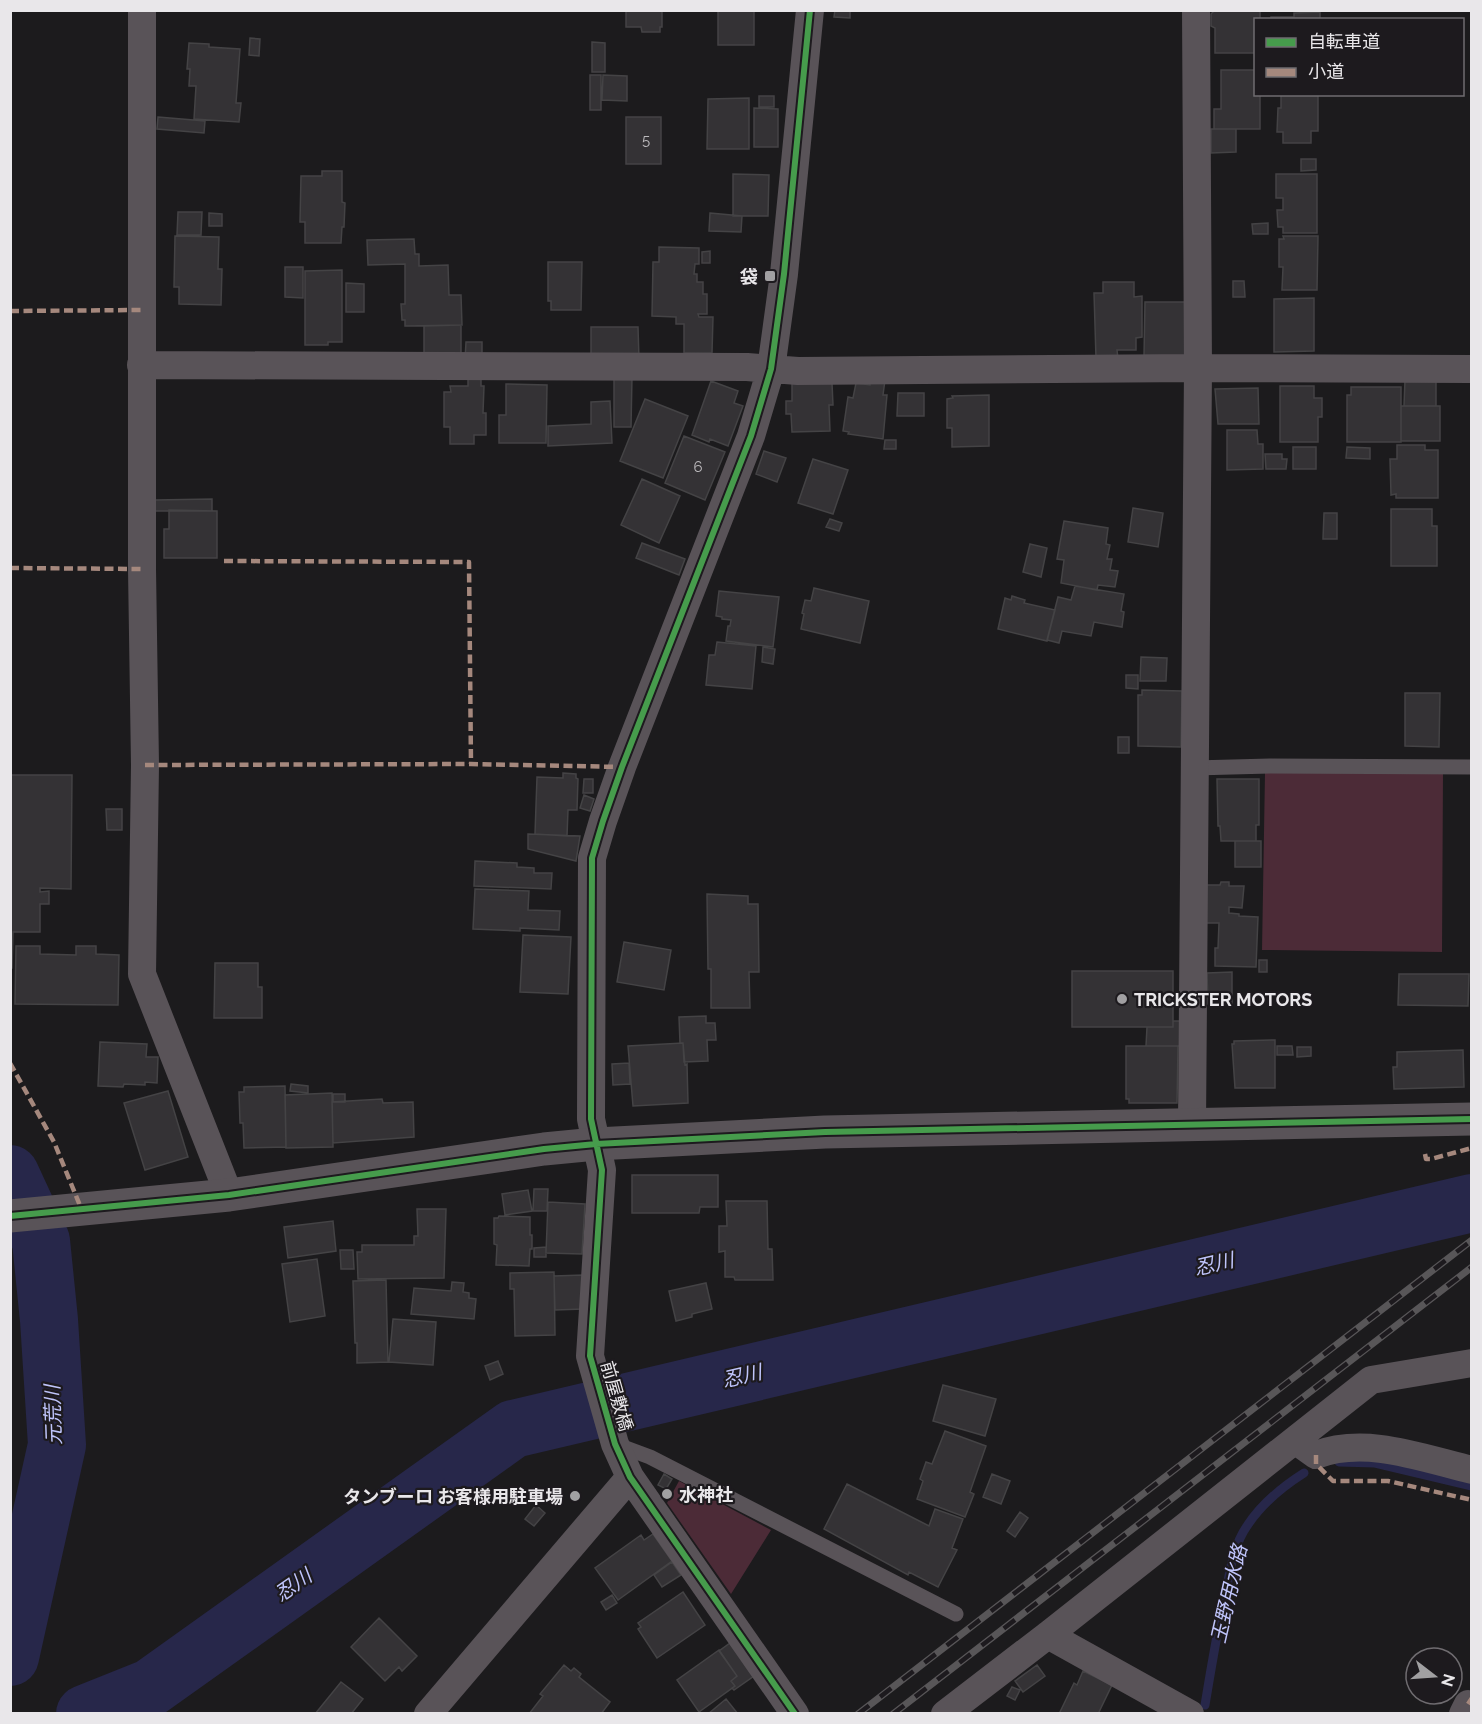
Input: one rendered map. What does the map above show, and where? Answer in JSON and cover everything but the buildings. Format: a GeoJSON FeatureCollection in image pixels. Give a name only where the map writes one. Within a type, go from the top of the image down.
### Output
{"type":"FeatureCollection","features":[{"type":"Feature","properties":{"kind":"street"},"geometry":{"type":"LineString","coordinates":[[142,10],[141,365],[145,765],[142,974],[229,1195]]}},
{"type":"Feature","properties":{"kind":"street","name":"前屋敷橋"},"geometry":{"type":"LineString","coordinates":[[795,1713],[630,1477],[615,1444],[590,1356],[602,1170],[591,1119],[592,858],[622,767],[751,436],[771,369],[785,264],[810,10]]}},
{"type":"Feature","properties":{"kind":"street"},"geometry":{"type":"LineString","coordinates":[[1192,1125],[1198,368],[1196,10]]}},
{"type":"Feature","properties":{"kind":"street"},"geometry":{"type":"LineString","coordinates":[[141,365],[747,367],[810,371],[1198,368],[1472,369]]}},
{"type":"Feature","properties":{"kind":"street"},"geometry":{"type":"LineString","coordinates":[[10,1216],[229,1195],[544,1149],[596,1144],[825,1132],[1472,1119]]}},
{"type":"Feature","properties":{"kind":"street"},"geometry":{"type":"LineString","coordinates":[[945,1713],[1048,1635],[1371,1380],[1472,1363]]}},
{"type":"Feature","properties":{"kind":"street"},"geometry":{"type":"LineString","coordinates":[[1295,1440],[1316,1455],[1328,1450],[1371,1447],[1393,1450],[1472,1470]]}},
{"type":"Feature","properties":{"kind":"street"},"geometry":{"type":"LineString","coordinates":[[429,1713],[630,1477]]}},
{"type":"Feature","properties":{"kind":"street"},"geometry":{"type":"LineString","coordinates":[[1048,1635],[1190,1713]]}},
{"type":"Feature","properties":{"kind":"lane"},"geometry":{"type":"LineString","coordinates":[[1194,768],[1472,767]]}},
{"type":"Feature","properties":{"kind":"lane"},"geometry":{"type":"LineString","coordinates":[[615,1444],[650,1457],[956,1614]]}},
{"type":"Feature","properties":{"kind":"shaded area"},"geometry":{"type":"Polygon","coordinates":[[[1265,773],[1443,773],[1442,952],[1262,950],[1265,773]]]}},
{"type":"Feature","properties":{"kind":"shaded area"},"geometry":{"type":"Polygon","coordinates":[[[679,1481],[771,1530],[731,1594],[667,1503],[679,1481]]]}},
{"type":"Feature","properties":{"kind":"waterway","name":"元荒川"},"geometry":{"type":"LineString","coordinates":[[10,1174],[41,1241],[57,1445],[10,1657]]}},
{"type":"Feature","properties":{"kind":"waterway","name":"忍川"},"geometry":{"type":"LineString","coordinates":[[85,1714],[150,1688],[513,1429],[1472,1203]]}},
{"type":"Feature","properties":{"kind":"waterway","name":"玉野用水路"},"geometry":{"type":"LineString","coordinates":[[1339,1462],[1375,1463],[1472,1486]]}},
{"type":"Feature","properties":{"kind":"waterway","name":"玉野用水路"},"geometry":{"type":"LineString","coordinates":[[1205,1705],[1238,1542],[1247,1526],[1266,1503],[1304,1473]]}},
{"type":"Feature","properties":{"kind":"railway"},"geometry":{"type":"LineString","coordinates":[[858,1714],[1472,1240]]}},
{"type":"Feature","properties":{"kind":"railway"},"geometry":{"type":"LineString","coordinates":[[893,1714],[1472,1267]]}},
{"type":"Feature","properties":{"kind":"marked path"},"geometry":{"type":"LineString","coordinates":[[10,311],[142,310]]}},
{"type":"Feature","properties":{"kind":"marked path"},"geometry":{"type":"LineString","coordinates":[[224,561],[469,562],[471,764]]}},
{"type":"Feature","properties":{"kind":"marked path"},"geometry":{"type":"LineString","coordinates":[[10,568],[142,569]]}},
{"type":"Feature","properties":{"kind":"marked path"},"geometry":{"type":"LineString","coordinates":[[145,765],[471,764],[622,767]]}},
{"type":"Feature","properties":{"kind":"marked path"},"geometry":{"type":"LineString","coordinates":[[10,1063],[54,1142],[81,1208]]}},
{"type":"Feature","properties":{"kind":"marked path"},"geometry":{"type":"LineString","coordinates":[[1425,1154],[1426,1159],[1431,1159],[1472,1148]]}},
{"type":"Feature","properties":{"kind":"marked path"},"geometry":{"type":"LineString","coordinates":[[1316,1455],[1316,1464],[1333,1481],[1388,1481],[1472,1500]]}},
{"type":"Feature","properties":{"kind":"marked path"},"geometry":{"type":"LineString","coordinates":[[1468,1704],[1472,1698]]}},
{"type":"Feature","properties":{"kind":"cycle path"},"geometry":{"type":"LineString","coordinates":[[795,1714],[630,1477],[615,1444],[590,1356],[602,1170],[591,1119],[592,858],[622,767],[751,436],[771,369],[784,274],[810,10]]}},
{"type":"Feature","properties":{"kind":"cycle path"},"geometry":{"type":"LineString","coordinates":[[10,1216],[229,1195],[544,1149],[596,1144],[825,1132],[1472,1119]]}},
{"type":"Feature","properties":{"kind":"place","name":"袋"},"geometry":{"type":"Point","coordinates":[770,276]}},
{"type":"Feature","properties":{"kind":"place","name":"TRICKSTER MOTORS"},"geometry":{"type":"Point","coordinates":[1122,999]}},
{"type":"Feature","properties":{"kind":"place","name":"水神社"},"geometry":{"type":"Point","coordinates":[667,1494]}},
{"type":"Feature","properties":{"kind":"place","name":"タンブーロ お客様用駐車場"},"geometry":{"type":"Point","coordinates":[575,1496]}}]}
